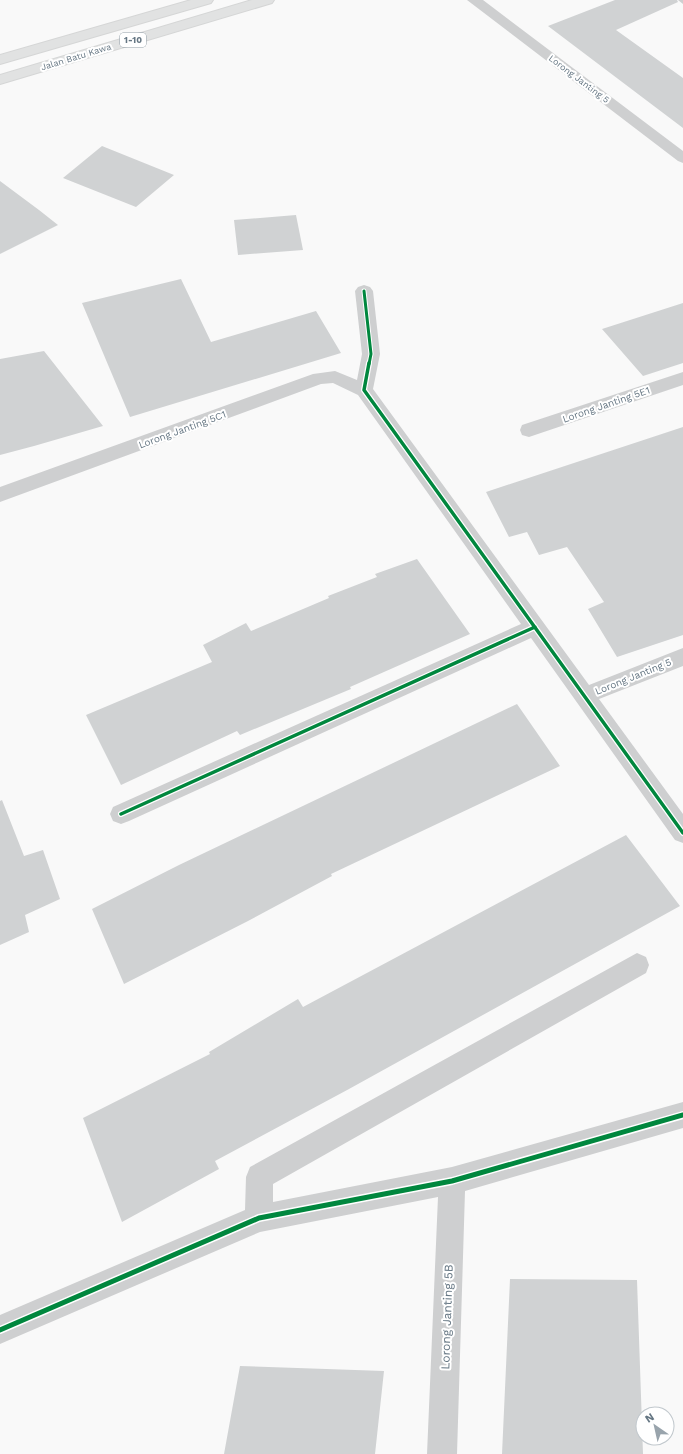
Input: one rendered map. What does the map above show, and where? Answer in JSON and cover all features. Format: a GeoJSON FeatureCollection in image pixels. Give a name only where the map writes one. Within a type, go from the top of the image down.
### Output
{"type":"FeatureCollection","features":[{"type":"Feature","properties":{"kind":"highway","name":"Jalan Batu Kawa"},"geometry":{"type":"LineString","coordinates":[[0,60],[206,0]]}},
{"type":"Feature","properties":{"kind":"highway","name":"Jalan Batu Kawa"},"geometry":{"type":"LineString","coordinates":[[0,80],[267,0]]}},
{"type":"Feature","properties":{"kind":"street","name":"Lorong Janting 5"},"geometry":{"type":"LineString","coordinates":[[474,0],[683,158]]}},
{"type":"Feature","properties":{"kind":"street"},"geometry":{"type":"LineString","coordinates":[[364,291],[371,354],[364,390],[683,833]]}},
{"type":"Feature","properties":{"kind":"street","name":"Lorong Janting 5C1"},"geometry":{"type":"LineString","coordinates":[[0,495],[319,378],[335,376],[364,390]]}},
{"type":"Feature","properties":{"kind":"street","name":"Lorong Janting 5E1"},"geometry":{"type":"LineString","coordinates":[[529,430],[683,378]]}},
{"type":"Feature","properties":{"kind":"street"},"geometry":{"type":"LineString","coordinates":[[121,814],[535,627]]}},
{"type":"Feature","properties":{"kind":"street","name":"Lorong Janting 5"},"geometry":{"type":"LineString","coordinates":[[584,696],[683,657]]}},
{"type":"Feature","properties":{"kind":"street"},"geometry":{"type":"LineString","coordinates":[[259,1218],[260,1177],[636,965]]}},
{"type":"Feature","properties":{"kind":"street"},"geometry":{"type":"LineString","coordinates":[[0,1330],[259,1218],[452,1181],[683,1116]]}},
{"type":"Feature","properties":{"kind":"street","name":"Lorong Janting 5B"},"geometry":{"type":"LineString","coordinates":[[442,1454],[452,1181]]}},
{"type":"Feature","properties":{"kind":"building"},"geometry":{"type":"Polygon","coordinates":[[[615,0],[677,0],[678,2],[616,30],[683,78],[683,128],[548,26],[615,0]]]}},
{"type":"Feature","properties":{"kind":"building"},"geometry":{"type":"Polygon","coordinates":[[[102,146],[174,175],[136,207],[63,178],[102,146]]]}},
{"type":"Feature","properties":{"kind":"building"},"geometry":{"type":"Polygon","coordinates":[[[0,181],[58,225],[0,254],[0,181]]]}},
{"type":"Feature","properties":{"kind":"building"},"geometry":{"type":"Polygon","coordinates":[[[296,215],[303,250],[238,255],[234,220],[296,215]]]}},
{"type":"Feature","properties":{"kind":"building"},"geometry":{"type":"Polygon","coordinates":[[[181,279],[211,342],[316,311],[341,353],[130,417],[82,303],[181,279]]]}},
{"type":"Feature","properties":{"kind":"building"},"geometry":{"type":"Polygon","coordinates":[[[683,303],[683,363],[643,376],[602,329],[683,303]]]}},
{"type":"Feature","properties":{"kind":"building"},"geometry":{"type":"Polygon","coordinates":[[[44,351],[103,426],[0,455],[0,359],[44,351]]]}},
{"type":"Feature","properties":{"kind":"building"},"geometry":{"type":"Polygon","coordinates":[[[683,427],[683,635],[617,657],[588,609],[604,602],[567,547],[539,555],[527,532],[509,537],[486,492],[683,427]]]}},
{"type":"Feature","properties":{"kind":"building"},"geometry":{"type":"Polygon","coordinates":[[[417,559],[470,634],[350,687],[351,689],[240,735],[237,731],[121,785],[86,715],[212,662],[203,645],[246,623],[251,631],[329,598],[328,596],[377,577],[375,574],[417,559]]]}},
{"type":"Feature","properties":{"kind":"building"},"geometry":{"type":"Polygon","coordinates":[[[517,704],[560,766],[331,874],[332,876],[248,921],[124,984],[92,909],[179,865],[517,704]]]}},
{"type":"Feature","properties":{"kind":"building"},"geometry":{"type":"Polygon","coordinates":[[[2,800],[24,856],[43,850],[60,899],[25,915],[29,932],[0,945],[0,801],[2,800]]]}},
{"type":"Feature","properties":{"kind":"building"},"geometry":{"type":"Polygon","coordinates":[[[626,835],[680,906],[349,1089],[215,1161],[219,1169],[122,1222],[83,1118],[210,1054],[209,1052],[298,999],[303,1007],[626,835]]]}},
{"type":"Feature","properties":{"kind":"building"},"geometry":{"type":"Polygon","coordinates":[[[510,1279],[637,1280],[641,1406],[635,1406],[635,1446],[643,1446],[643,1454],[502,1454],[510,1279]]]}},
{"type":"Feature","properties":{"kind":"building"},"geometry":{"type":"Polygon","coordinates":[[[240,1366],[384,1371],[375,1454],[224,1454],[240,1366]]]}},
{"type":"Feature","properties":{"kind":"cycle path"},"geometry":{"type":"LineString","coordinates":[[364,291],[371,354],[364,390],[683,833]]}},
{"type":"Feature","properties":{"kind":"cycle path"},"geometry":{"type":"LineString","coordinates":[[121,814],[535,627]]}},
{"type":"Feature","properties":{"kind":"cycle path"},"geometry":{"type":"LineString","coordinates":[[0,1330],[259,1218],[452,1181],[683,1115]]}}]}
